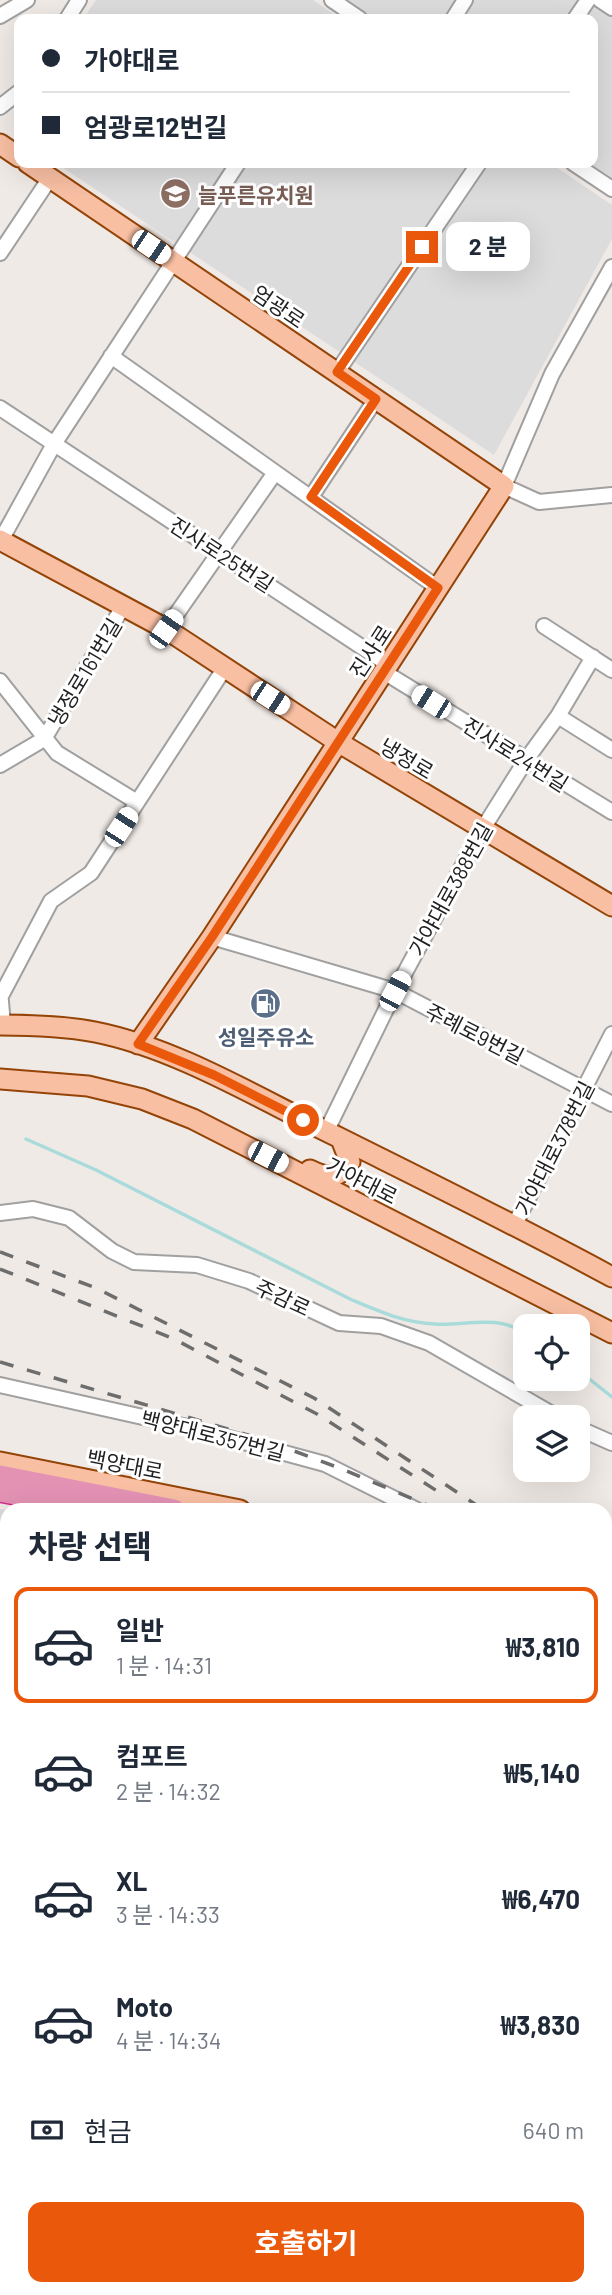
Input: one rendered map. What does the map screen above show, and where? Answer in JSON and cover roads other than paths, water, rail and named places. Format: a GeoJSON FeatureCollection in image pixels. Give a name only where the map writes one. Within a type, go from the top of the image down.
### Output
{"type":"FeatureCollection","features":[{"type":"Feature","properties":{"kind":"highway"},"geometry":{"type":"LineString","coordinates":[[0,1476],[159,1503]]}},
{"type":"Feature","properties":{"kind":"highway"},"geometry":{"type":"LineString","coordinates":[[0,1491],[63,1503]]}},
{"type":"Feature","properties":{"kind":"main road","name":"엄광로"},"geometry":{"type":"LineString","coordinates":[[35,168],[504,486]]}},
{"type":"Feature","properties":{"kind":"main road","name":"진사로"},"geometry":{"type":"LineString","coordinates":[[138,1044],[212,937],[504,486]]}},
{"type":"Feature","properties":{"kind":"main road","name":"냉정로"},"geometry":{"type":"LineString","coordinates":[[0,540],[166,629],[338,742],[612,906]]}},
{"type":"Feature","properties":{"kind":"main road","name":"가야대로"},"geometry":{"type":"LineString","coordinates":[[1,1025],[30,1025],[95,1032],[138,1044],[214,1075],[515,1224],[612,1277]]}},
{"type":"Feature","properties":{"kind":"main road","name":"가야대로"},"geometry":{"type":"LineString","coordinates":[[0,1079],[88,1086],[142,1099],[193,1119],[612,1333]]}},
{"type":"Feature","properties":{"kind":"main road"},"geometry":{"type":"LineString","coordinates":[[244,1145],[265,1148],[317,1173],[335,1176],[344,1171],[350,1162],[334,1135]]}},
{"type":"Feature","properties":{"kind":"main road","name":"백양대로"},"geometry":{"type":"LineString","coordinates":[[0,1462],[167,1503]]}},
{"type":"Feature","properties":{"kind":"street"},"geometry":{"type":"LineString","coordinates":[[0,16],[27,0]]}},
{"type":"Feature","properties":{"kind":"street"},"geometry":{"type":"LineString","coordinates":[[600,0],[612,8]]}},
{"type":"Feature","properties":{"kind":"street"},"geometry":{"type":"LineString","coordinates":[[0,107],[14,96]]}},
{"type":"Feature","properties":{"kind":"street"},"geometry":{"type":"LineString","coordinates":[[0,540],[54,444],[235,168]]}},
{"type":"Feature","properties":{"kind":"street"},"geometry":{"type":"LineString","coordinates":[[337,372],[476,168]]}},
{"type":"Feature","properties":{"kind":"street"},"geometry":{"type":"LineString","coordinates":[[580,168],[612,189]]}},
{"type":"Feature","properties":{"kind":"street"},"geometry":{"type":"LineString","coordinates":[[0,253],[50,178]]}},
{"type":"Feature","properties":{"kind":"street","name":"진사로"},"geometry":{"type":"LineString","coordinates":[[504,486],[552,374],[606,289],[612,267]]}},
{"type":"Feature","properties":{"kind":"street"},"geometry":{"type":"LineString","coordinates":[[111,356],[438,588]]}},
{"type":"Feature","properties":{"kind":"street"},"geometry":{"type":"LineString","coordinates":[[311,497],[376,399]]}},
{"type":"Feature","properties":{"kind":"street","name":"진사로25번길"},"geometry":{"type":"LineString","coordinates":[[1,409],[220,552],[386,669]]}},
{"type":"Feature","properties":{"kind":"street"},"geometry":{"type":"LineString","coordinates":[[166,629],[274,474]]}},
{"type":"Feature","properties":{"kind":"street"},"geometry":{"type":"LineString","coordinates":[[504,486],[539,502],[612,495]]}},
{"type":"Feature","properties":{"kind":"street","name":"냉정로161번길"},"geometry":{"type":"LineString","coordinates":[[0,765],[44,738],[124,605]]}},
{"type":"Feature","properties":{"kind":"street"},"geometry":{"type":"LineString","coordinates":[[544,626],[612,670]]}},
{"type":"Feature","properties":{"kind":"street","name":"가야대로388번길"},"geometry":{"type":"LineString","coordinates":[[334,1135],[395,991],[482,830],[526,760],[558,716],[593,657]]}},
{"type":"Feature","properties":{"kind":"street"},"geometry":{"type":"LineString","coordinates":[[1,1025],[1,992],[51,901],[91,873],[224,668]]}},
{"type":"Feature","properties":{"kind":"street","name":"진사로24번길"},"geometry":{"type":"LineString","coordinates":[[386,669],[612,813]]}},
{"type":"Feature","properties":{"kind":"street","name":"냉정로161번길"},"geometry":{"type":"LineString","coordinates":[[0,681],[44,738]]}},
{"type":"Feature","properties":{"kind":"street"},"geometry":{"type":"LineString","coordinates":[[558,716],[612,750]]}},
{"type":"Feature","properties":{"kind":"street"},"geometry":{"type":"LineString","coordinates":[[44,738],[57,753],[137,802]]}},
{"type":"Feature","properties":{"kind":"street","name":"주례로9번길"},"geometry":{"type":"LineString","coordinates":[[212,937],[395,991],[612,1104]]}},
{"type":"Feature","properties":{"kind":"street","name":"가야대로378번길"},"geometry":{"type":"LineString","coordinates":[[515,1224],[612,1034]]}},
{"type":"Feature","properties":{"kind":"street","name":"주감로"},"geometry":{"type":"LineString","coordinates":[[0,1213],[33,1209],[69,1218],[112,1251],[134,1262],[197,1265],[249,1281],[339,1323],[381,1326],[429,1343],[536,1405]]}},
{"type":"Feature","properties":{"kind":"street","name":"백양대로357번길"},"geometry":{"type":"LineString","coordinates":[[0,1385],[192,1428],[325,1464],[403,1503]]}},
{"type":"Feature","properties":{"kind":"street"},"geometry":{"type":"LineString","coordinates":[[590,1433],[612,1443]]}},
{"type":"Feature","properties":{"kind":"waterway"},"geometry":{"type":"LineString","coordinates":[[26,1139],[96,1170],[352,1300],[382,1312],[424,1323],[492,1322],[513,1327]]}},
{"type":"Feature","properties":{"kind":"waterway"},"geometry":{"type":"LineString","coordinates":[[590,1380],[612,1397]]}},
{"type":"Feature","properties":{"kind":"railway"},"geometry":{"type":"LineString","coordinates":[[0,1252],[96,1288],[314,1398],[473,1503]]}},
{"type":"Feature","properties":{"kind":"railway"},"geometry":{"type":"LineString","coordinates":[[0,1269],[174,1339],[317,1414],[437,1491]]}},
{"type":"Feature","properties":{"kind":"railway"},"geometry":{"type":"LineString","coordinates":[[0,1362],[262,1439],[422,1503]]}},
{"type":"Feature","properties":{"kind":"place","name":"늘푸른유치원"},"geometry":{"type":"Point","coordinates":[175,194]}},
{"type":"Feature","properties":{"kind":"place","name":"성일주유소"},"geometry":{"type":"Point","coordinates":[266,1004]}}]}
